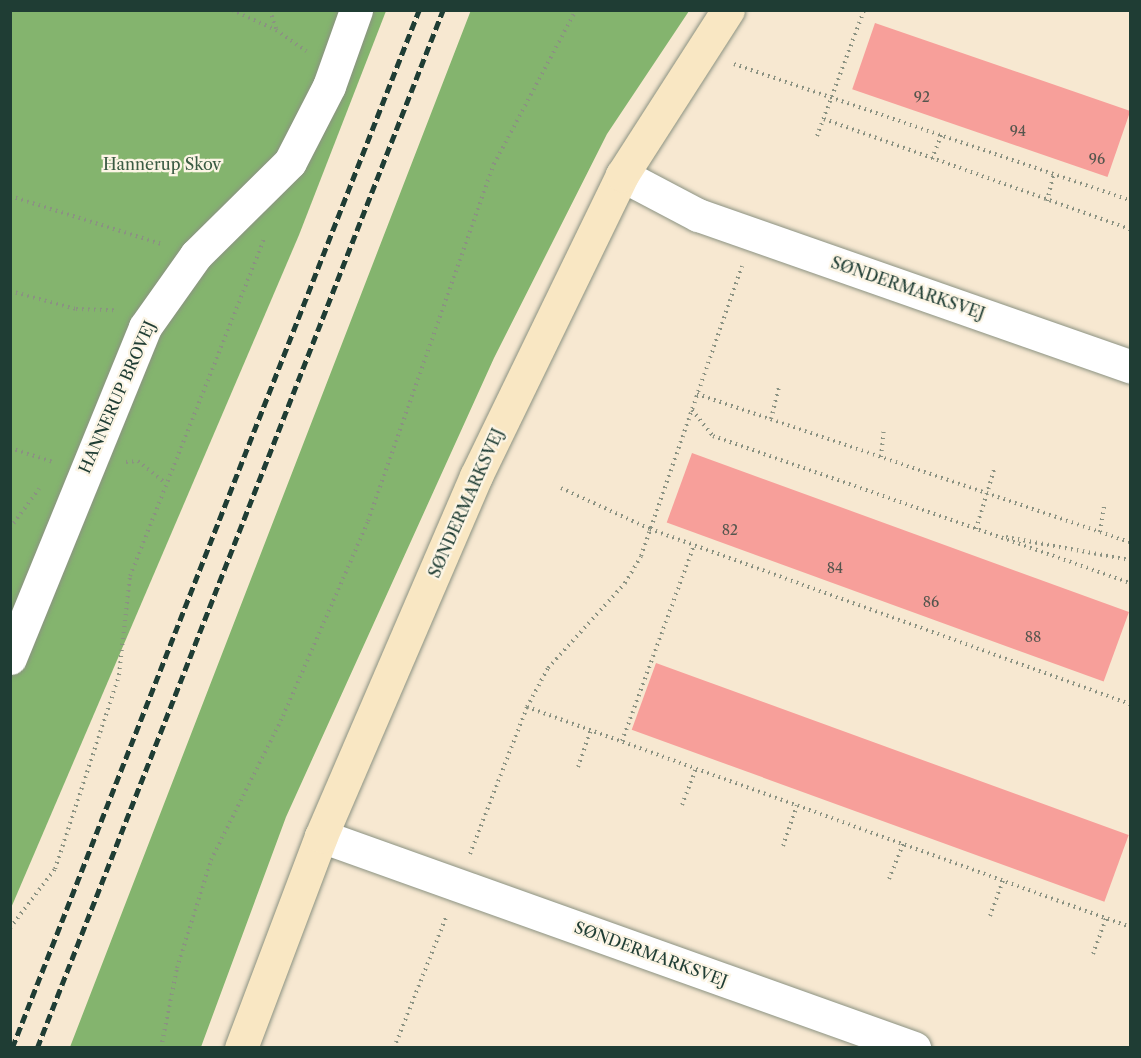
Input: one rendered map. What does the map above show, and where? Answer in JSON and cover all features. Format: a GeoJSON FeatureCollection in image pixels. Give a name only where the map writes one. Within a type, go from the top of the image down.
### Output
{"type":"FeatureCollection","features":[{"type":"Feature","properties":{"kind":"street","name":"HANNERUP BROVEJ"},"geometry":{"type":"LineString","coordinates":[[10,658],[84,466],[150,321],[196,255],[290,162],[329,86],[356,10]]}},
{"type":"Feature","properties":{"kind":"street","name":"SØNDERMARKSVEJ"},"geometry":{"type":"LineString","coordinates":[[241,1047],[321,836],[476,476],[622,175],[728,10]]}},
{"type":"Feature","properties":{"kind":"street","name":"SØNDERMARKSVEJ"},"geometry":{"type":"LineString","coordinates":[[622,175],[698,216],[1131,366]]}},
{"type":"Feature","properties":{"kind":"street","name":"SØNDERMARKSVEJ"},"geometry":{"type":"LineString","coordinates":[[321,836],[914,1047]]}},
{"type":"Feature","properties":{"kind":"path"},"geometry":{"type":"LineString","coordinates":[[232,10],[276,30],[316,58],[329,86]]}},
{"type":"Feature","properties":{"kind":"path"},"geometry":{"type":"LineString","coordinates":[[270,10],[276,30]]}},
{"type":"Feature","properties":{"kind":"path"},"geometry":{"type":"LineString","coordinates":[[161,1047],[177,968],[211,860],[284,716],[368,521],[494,164],[576,10]]}},
{"type":"Feature","properties":{"kind":"path"},"geometry":{"type":"LineString","coordinates":[[817,136],[864,10]]}},
{"type":"Feature","properties":{"kind":"path"},"geometry":{"type":"LineString","coordinates":[[699,52],[1131,200]]}},
{"type":"Feature","properties":{"kind":"path"},"geometry":{"type":"LineString","coordinates":[[824,119],[1131,229]]}},
{"type":"Feature","properties":{"kind":"path"},"geometry":{"type":"LineString","coordinates":[[932,159],[941,135]]}},
{"type":"Feature","properties":{"kind":"path"},"geometry":{"type":"LineString","coordinates":[[1048,199],[1054,173]]}},
{"type":"Feature","properties":{"kind":"path"},"geometry":{"type":"LineString","coordinates":[[10,196],[196,255]]}},
{"type":"Feature","properties":{"kind":"path"},"geometry":{"type":"LineString","coordinates":[[10,928],[55,869],[119,675],[130,576],[268,228]]}},
{"type":"Feature","properties":{"kind":"path"},"geometry":{"type":"LineString","coordinates":[[394,1047],[527,707],[548,668],[625,583],[650,529],[753,234]]}},
{"type":"Feature","properties":{"kind":"path"},"geometry":{"type":"LineString","coordinates":[[10,291],[150,321]]}},
{"type":"Feature","properties":{"kind":"path"},"geometry":{"type":"LineString","coordinates":[[771,419],[779,386]]}},
{"type":"Feature","properties":{"kind":"path"},"geometry":{"type":"LineString","coordinates":[[697,394],[1131,542]]}},
{"type":"Feature","properties":{"kind":"path"},"geometry":{"type":"LineString","coordinates":[[692,410],[713,436],[1131,583]]}},
{"type":"Feature","properties":{"kind":"path"},"geometry":{"type":"LineString","coordinates":[[880,457],[884,430]]}},
{"type":"Feature","properties":{"kind":"path"},"geometry":{"type":"LineString","coordinates":[[10,448],[55,463],[50,472]]}},
{"type":"Feature","properties":{"kind":"path"},"geometry":{"type":"LineString","coordinates":[[976,529],[994,470]]}},
{"type":"Feature","properties":{"kind":"path"},"geometry":{"type":"LineString","coordinates":[[10,528],[44,481]]}},
{"type":"Feature","properties":{"kind":"path"},"geometry":{"type":"LineString","coordinates":[[561,488],[650,529],[1131,705]]}},
{"type":"Feature","properties":{"kind":"path"},"geometry":{"type":"LineString","coordinates":[[1100,532],[1104,506]]}},
{"type":"Feature","properties":{"kind":"path"},"geometry":{"type":"LineString","coordinates":[[993,535],[1131,560]]}},
{"type":"Feature","properties":{"kind":"path"},"geometry":{"type":"LineString","coordinates":[[622,741],[694,545]]}},
{"type":"Feature","properties":{"kind":"path"},"geometry":{"type":"LineString","coordinates":[[527,707],[1131,927]]}},
{"type":"Feature","properties":{"kind":"path"},"geometry":{"type":"LineString","coordinates":[[578,767],[591,730]]}},
{"type":"Feature","properties":{"kind":"path"},"geometry":{"type":"LineString","coordinates":[[682,805],[696,768]]}},
{"type":"Feature","properties":{"kind":"path"},"geometry":{"type":"LineString","coordinates":[[783,846],[797,805]]}},
{"type":"Feature","properties":{"kind":"path"},"geometry":{"type":"LineString","coordinates":[[889,879],[903,844]]}},
{"type":"Feature","properties":{"kind":"path"},"geometry":{"type":"LineString","coordinates":[[990,916],[1003,880]]}},
{"type":"Feature","properties":{"kind":"path"},"geometry":{"type":"LineString","coordinates":[[1093,954],[1106,918]]}},
{"type":"Feature","properties":{"kind":"green space"},"geometry":{"type":"Polygon","coordinates":[[[471,10],[689,11],[607,134],[494,358],[286,817],[201,1047],[70,1047],[471,10]]]}},
{"type":"Feature","properties":{"kind":"green space","name":"Hannerup Skov"},"geometry":{"type":"Polygon","coordinates":[[[11,11],[386,11],[299,235],[11,908],[11,11]]]}},
{"type":"Feature","properties":{"kind":"building"},"geometry":{"type":"Polygon","coordinates":[[[875,23],[1130,111],[1108,177],[852,89],[875,23]]]}},
{"type":"Feature","properties":{"kind":"building"},"geometry":{"type":"Polygon","coordinates":[[[692,453],[1129,612],[1104,682],[667,523],[692,453]]]}},
{"type":"Feature","properties":{"kind":"building"},"geometry":{"type":"Polygon","coordinates":[[[656,663],[1129,835],[1104,902],[632,730],[656,663]]]}},
{"type":"Feature","properties":{"kind":"railway"},"geometry":{"type":"LineString","coordinates":[[12,1048],[419,10]]}},
{"type":"Feature","properties":{"kind":"railway"},"geometry":{"type":"LineString","coordinates":[[37,1048],[443,10]]}}]}
